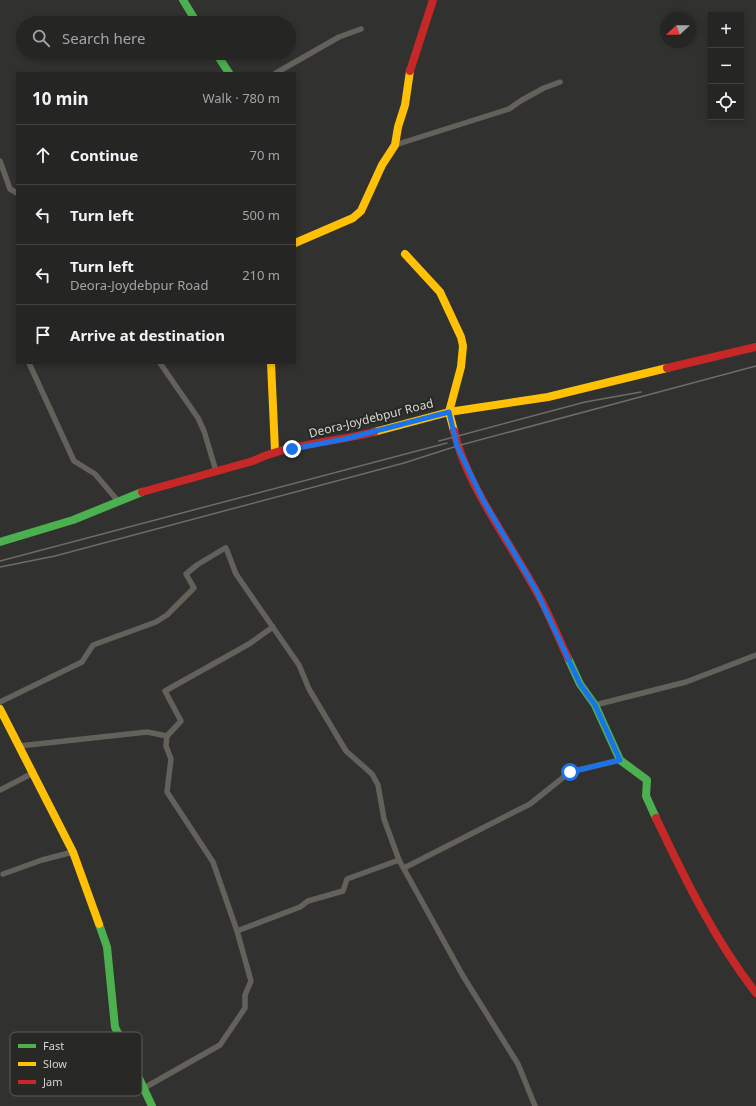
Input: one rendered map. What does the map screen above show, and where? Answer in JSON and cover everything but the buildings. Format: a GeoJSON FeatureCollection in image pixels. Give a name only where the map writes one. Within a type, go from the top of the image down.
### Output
{"type":"FeatureCollection","features":[{"type":"Feature","properties":{"kind":"street"},"geometry":{"type":"LineString","coordinates":[[183,0],[193,16]]}},
{"type":"Feature","properties":{"kind":"street"},"geometry":{"type":"LineString","coordinates":[[296,243],[357,216],[366,202],[382,165],[392,152],[395,145],[398,126],[405,105],[411,66],[433,0]]}},
{"type":"Feature","properties":{"kind":"street"},"geometry":{"type":"LineString","coordinates":[[278,72],[340,37],[361,29]]}},
{"type":"Feature","properties":{"kind":"street"},"geometry":{"type":"LineString","coordinates":[[221,60],[228,72]]}},
{"type":"Feature","properties":{"kind":"street"},"geometry":{"type":"LineString","coordinates":[[395,145],[509,109],[544,88],[560,82]]}},
{"type":"Feature","properties":{"kind":"street"},"geometry":{"type":"LineString","coordinates":[[0,161],[10,189],[16,193]]}},
{"type":"Feature","properties":{"kind":"street"},"geometry":{"type":"LineString","coordinates":[[405,254],[440,292],[461,337],[463,346],[461,367],[449,412],[457,446],[483,500],[536,590],[580,684],[595,705],[620,760],[647,780],[646,796],[689,889],[741,975],[756,993]]}},
{"type":"Feature","properties":{"kind":"street","name":"Deora-Joydebpur Road"},"geometry":{"type":"LineString","coordinates":[[0,542],[73,520],[142,492],[253,460],[275,451],[345,439],[449,412],[548,397],[756,347]]}},
{"type":"Feature","properties":{"kind":"street"},"geometry":{"type":"LineString","coordinates":[[29,364],[74,461],[95,474],[118,501]]}},
{"type":"Feature","properties":{"kind":"street"},"geometry":{"type":"LineString","coordinates":[[161,364],[198,418],[204,430],[216,471]]}},
{"type":"Feature","properties":{"kind":"street"},"geometry":{"type":"LineString","coordinates":[[271,364],[275,451]]}},
{"type":"Feature","properties":{"kind":"street"},"geometry":{"type":"LineString","coordinates":[[0,702],[82,662],[93,645],[156,622],[167,615],[194,588],[186,574],[197,565],[226,548],[236,574],[299,665],[309,689],[346,751],[372,774],[378,785],[384,819],[399,860],[473,994],[518,1064],[535,1106]]}},
{"type":"Feature","properties":{"kind":"street"},"geometry":{"type":"LineString","coordinates":[[144,1088],[219,1046],[245,1008],[245,995],[252,981],[237,931],[213,862],[167,792],[171,759],[166,746],[167,736],[181,723],[181,721],[165,693],[166,688],[249,644],[273,627]]}},
{"type":"Feature","properties":{"kind":"street"},"geometry":{"type":"LineString","coordinates":[[595,705],[686,682],[756,656]]}},
{"type":"Feature","properties":{"kind":"street"},"geometry":{"type":"LineString","coordinates":[[0,709],[73,852],[107,947],[115,1027],[117,1032]]}},
{"type":"Feature","properties":{"kind":"street"},"geometry":{"type":"LineString","coordinates":[[19,746],[147,732],[167,736]]}},
{"type":"Feature","properties":{"kind":"street"},"geometry":{"type":"LineString","coordinates":[[404,868],[530,804],[570,772],[620,760]]}},
{"type":"Feature","properties":{"kind":"street"},"geometry":{"type":"LineString","coordinates":[[0,790],[33,773]]}},
{"type":"Feature","properties":{"kind":"street"},"geometry":{"type":"LineString","coordinates":[[3,874],[42,860],[73,852]]}},
{"type":"Feature","properties":{"kind":"street"},"geometry":{"type":"LineString","coordinates":[[237,931],[300,907],[308,901],[343,891],[347,880],[399,860]]}},
{"type":"Feature","properties":{"kind":"street"},"geometry":{"type":"LineString","coordinates":[[142,1084],[152,1106]]}},
{"type":"Feature","properties":{"kind":"railway"},"geometry":{"type":"LineString","coordinates":[[0,567],[55,556],[404,463],[457,446],[756,366]]}},
{"type":"Feature","properties":{"kind":"railway"},"geometry":{"type":"LineString","coordinates":[[439,441],[585,402],[641,392]]}},
{"type":"Feature","properties":{"kind":"railway"},"geometry":{"type":"LineString","coordinates":[[0,561],[447,443]]}},
{"type":"Feature","properties":{"kind":"traffic: fast"},"geometry":{"type":"LineString","coordinates":[[183,0],[193,16]]}},
{"type":"Feature","properties":{"kind":"traffic: fast"},"geometry":{"type":"LineString","coordinates":[[221,60],[228,72]]}},
{"type":"Feature","properties":{"kind":"traffic: fast"},"geometry":{"type":"LineString","coordinates":[[0,542],[73,520],[142,492]]}},
{"type":"Feature","properties":{"kind":"traffic: fast"},"geometry":{"type":"LineString","coordinates":[[568,658],[580,684],[595,705],[620,760],[647,780],[646,796],[656,818]]}},
{"type":"Feature","properties":{"kind":"traffic: fast"},"geometry":{"type":"LineString","coordinates":[[99,924],[107,947],[115,1027],[117,1032]]}},
{"type":"Feature","properties":{"kind":"traffic: fast"},"geometry":{"type":"LineString","coordinates":[[142,1085],[152,1106]]}},
{"type":"Feature","properties":{"kind":"traffic: slow"},"geometry":{"type":"LineString","coordinates":[[296,243],[353,218],[361,211],[382,165],[395,145],[398,127],[405,105],[410,71]]}},
{"type":"Feature","properties":{"kind":"traffic: slow"},"geometry":{"type":"LineString","coordinates":[[405,254],[440,292],[461,337],[463,346],[461,367],[449,412],[454,431]]}},
{"type":"Feature","properties":{"kind":"traffic: slow"},"geometry":{"type":"LineString","coordinates":[[271,364],[275,451]]}},
{"type":"Feature","properties":{"kind":"traffic: slow"},"geometry":{"type":"LineString","coordinates":[[374,432],[449,412],[548,397],[667,368]]}},
{"type":"Feature","properties":{"kind":"traffic: slow"},"geometry":{"type":"LineString","coordinates":[[0,709],[73,852],[99,924]]}},
{"type":"Feature","properties":{"kind":"traffic: jam"},"geometry":{"type":"LineString","coordinates":[[410,71],[433,0]]}},
{"type":"Feature","properties":{"kind":"traffic: jam"},"geometry":{"type":"LineString","coordinates":[[667,368],[756,347]]}},
{"type":"Feature","properties":{"kind":"traffic: jam"},"geometry":{"type":"LineString","coordinates":[[454,431],[460,451],[478,492],[540,597],[568,658]]}},
{"type":"Feature","properties":{"kind":"traffic: jam"},"geometry":{"type":"LineString","coordinates":[[142,492],[297,447],[374,432]]}},
{"type":"Feature","properties":{"kind":"traffic: jam"},"geometry":{"type":"LineString","coordinates":[[656,818],[701,908],[727,951],[756,993]]}},
{"type":"Feature","properties":{"kind":"route"},"geometry":{"type":"LineString","coordinates":[[292,449],[345,439],[449,412],[457,446],[483,500],[536,590],[580,684],[595,705],[620,760],[570,772]]}}]}
